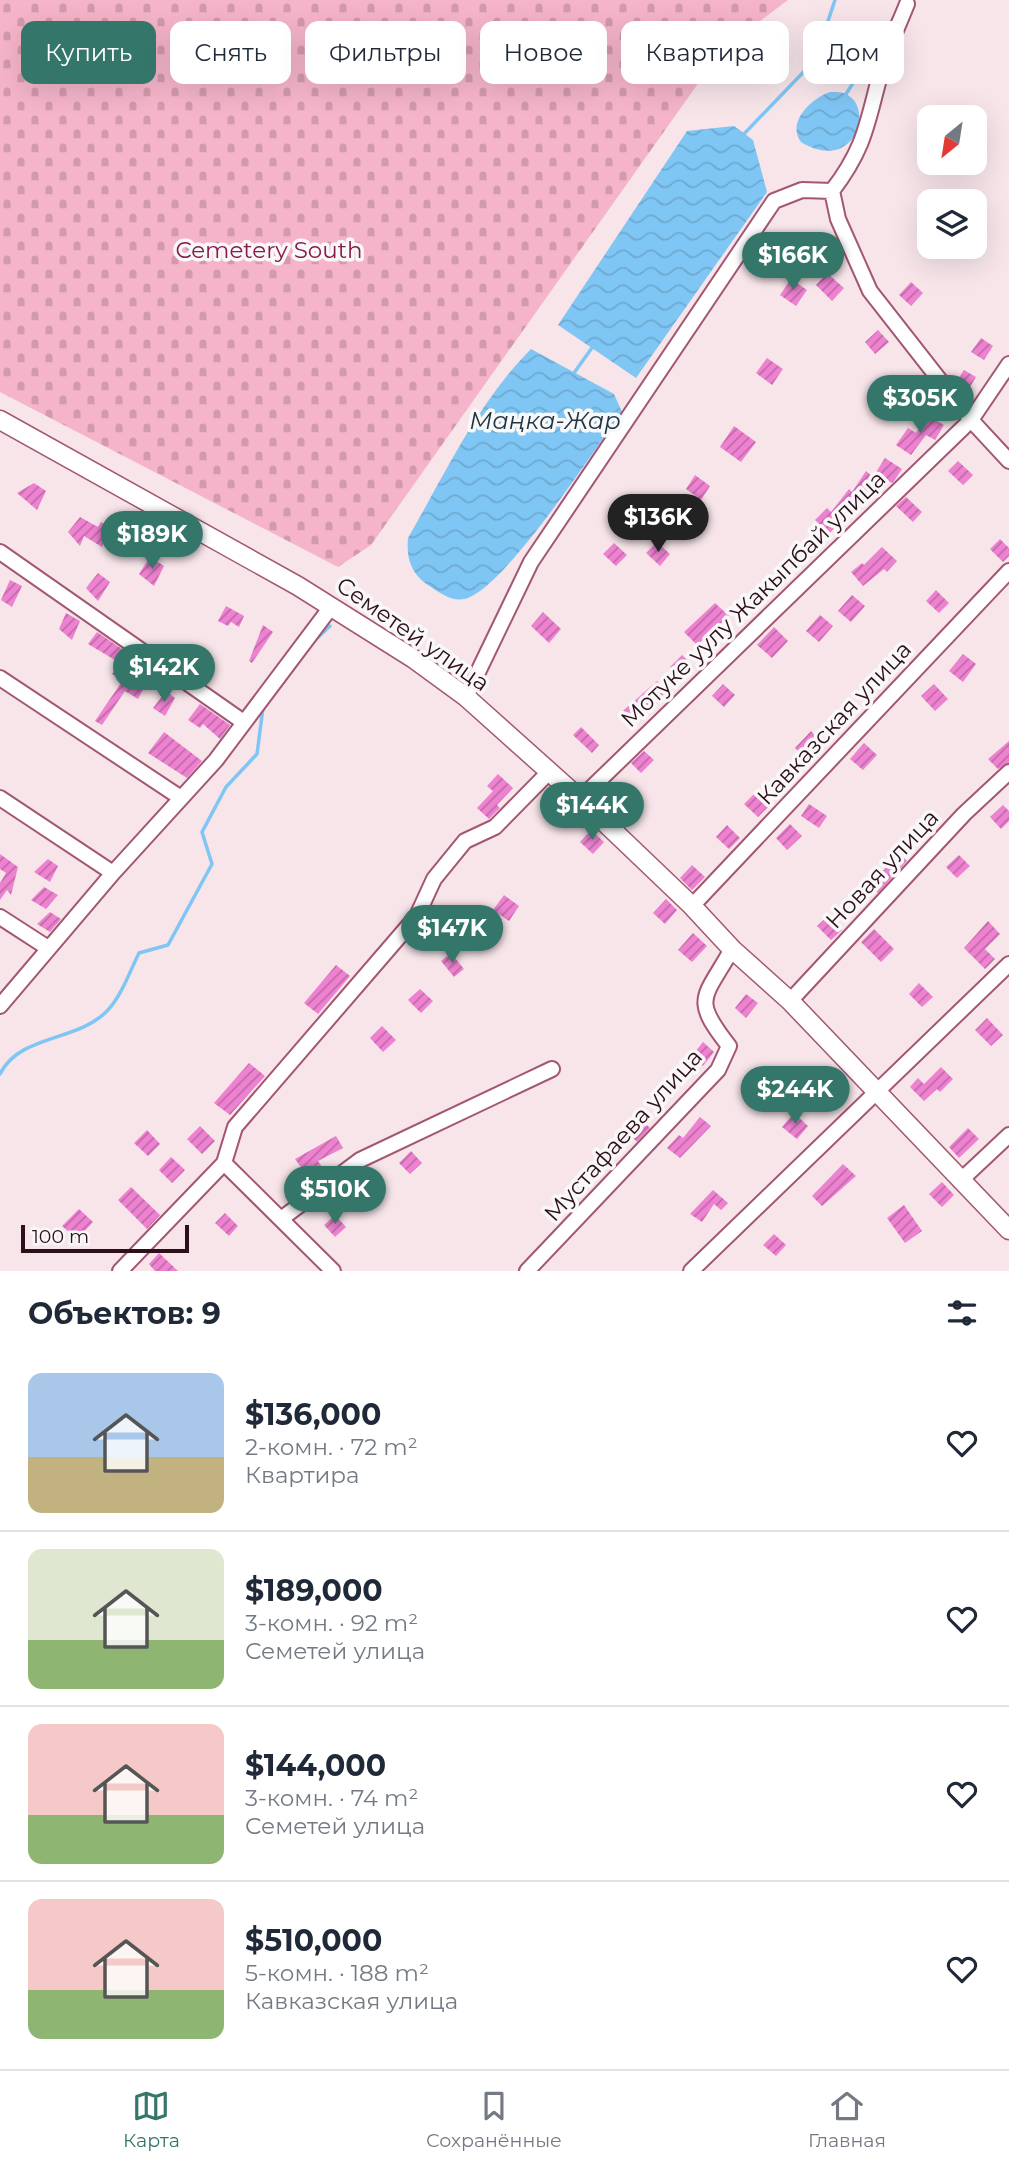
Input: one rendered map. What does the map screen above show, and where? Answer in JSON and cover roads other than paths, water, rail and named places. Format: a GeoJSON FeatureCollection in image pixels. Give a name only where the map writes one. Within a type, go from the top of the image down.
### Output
{"type":"FeatureCollection","features":[{"type":"Feature","properties":{"kind":"street"},"geometry":{"type":"LineString","coordinates":[[907,4],[883,65],[869,128],[850,167],[832,191],[838,219],[870,292],[971,420],[1009,461]]}},
{"type":"Feature","properties":{"kind":"street"},"geometry":{"type":"LineString","coordinates":[[466,697],[531,562],[774,201],[802,190],[832,191]]}},
{"type":"Feature","properties":{"kind":"street","name":"Мотуке уулу Жакыпбай улица"},"geometry":{"type":"LineString","coordinates":[[580,799],[971,420],[1009,364]]}},
{"type":"Feature","properties":{"kind":"street","name":"Семетей улица"},"geometry":{"type":"LineString","coordinates":[[0,420],[331,607],[466,697],[580,799],[692,906],[732,949],[790,1001],[1009,1230]]}},
{"type":"Feature","properties":{"kind":"street"},"geometry":{"type":"LineString","coordinates":[[0,552],[242,721]]}},
{"type":"Feature","properties":{"kind":"street","name":"Кавказская улица"},"geometry":{"type":"LineString","coordinates":[[692,906],[1009,571]]}},
{"type":"Feature","properties":{"kind":"street"},"geometry":{"type":"LineString","coordinates":[[0,1006],[113,873],[216,760],[242,721],[331,607]]}},
{"type":"Feature","properties":{"kind":"street"},"geometry":{"type":"LineString","coordinates":[[0,678],[181,798]]}},
{"type":"Feature","properties":{"kind":"street","name":"Новая улица"},"geometry":{"type":"LineString","coordinates":[[790,1001],[964,814],[1009,772]]}},
{"type":"Feature","properties":{"kind":"street"},"geometry":{"type":"LineString","coordinates":[[120,1271],[223,1163],[235,1127],[417,916],[434,879],[465,841],[495,827],[548,773]]}},
{"type":"Feature","properties":{"kind":"street"},"geometry":{"type":"LineString","coordinates":[[0,798],[113,873]]}},
{"type":"Feature","properties":{"kind":"street"},"geometry":{"type":"LineString","coordinates":[[0,917],[48,948]]}},
{"type":"Feature","properties":{"kind":"street","name":"Мустафаева улица"},"geometry":{"type":"LineString","coordinates":[[527,1271],[718,1070],[729,1046],[707,1018],[704,999],[732,949]]}},
{"type":"Feature","properties":{"kind":"street"},"geometry":{"type":"LineString","coordinates":[[691,1271],[1009,964]]}},
{"type":"Feature","properties":{"kind":"street"},"geometry":{"type":"LineString","coordinates":[[281,1219],[360,1160],[552,1069]]}},
{"type":"Feature","properties":{"kind":"street"},"geometry":{"type":"LineString","coordinates":[[960,1181],[1009,1135]]}},
{"type":"Feature","properties":{"kind":"street"},"geometry":{"type":"LineString","coordinates":[[223,1163],[332,1271]]}},
{"type":"Feature","properties":{"kind":"water"},"geometry":{"type":"Polygon","coordinates":[[[830,92],[844,93],[855,102],[859,112],[859,124],[846,145],[834,150],[819,150],[801,142],[797,127],[809,105],[830,92]]]}},
{"type":"Feature","properties":{"kind":"water","name":"Маңка-Жар"},"geometry":{"type":"Polygon","coordinates":[[[734,126],[753,140],[767,192],[636,378],[558,325],[687,131],[734,126]]]}},
{"type":"Feature","properties":{"kind":"water","name":"Маңка-Жар"},"geometry":{"type":"Polygon","coordinates":[[[531,349],[614,394],[622,412],[550,513],[507,566],[470,597],[460,600],[450,598],[424,582],[415,572],[409,560],[408,538],[479,415],[531,349]]]}},
{"type":"Feature","properties":{"kind":"waterway"},"geometry":{"type":"LineString","coordinates":[[742,136],[815,60],[835,0]]}},
{"type":"Feature","properties":{"kind":"waterway"},"geometry":{"type":"LineString","coordinates":[[846,94],[852,84]]}},
{"type":"Feature","properties":{"kind":"waterway"},"geometry":{"type":"LineString","coordinates":[[574,373],[594,345]]}},
{"type":"Feature","properties":{"kind":"waterway"},"geometry":{"type":"LineString","coordinates":[[311,644],[330,626]]}},
{"type":"Feature","properties":{"kind":"waterway"},"geometry":{"type":"LineString","coordinates":[[0,1074],[9,1061],[21,1052],[95,1021],[117,999],[139,953],[168,945],[212,864],[202,832],[226,787],[257,754],[263,708]]}},
{"type":"Feature","properties":{"kind":"park label","name":"Cemetery South"},"geometry":{"type":"Point","coordinates":[269,250]}}]}
